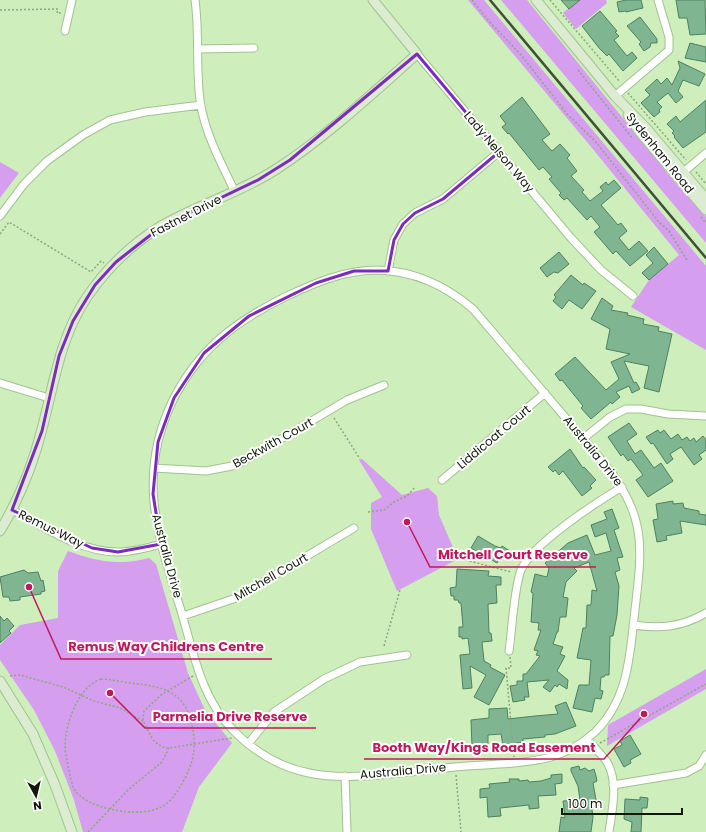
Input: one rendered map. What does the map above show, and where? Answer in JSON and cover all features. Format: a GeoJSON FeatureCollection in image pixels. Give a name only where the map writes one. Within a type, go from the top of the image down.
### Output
{"type":"FeatureCollection","features":[{"type":"Feature","properties":{"kind":"street"},"geometry":{"type":"LineString","coordinates":[[65,31],[72,0]]}},
{"type":"Feature","properties":{"kind":"street"},"geometry":{"type":"LineString","coordinates":[[195,0],[201,105],[210,139],[235,192]]}},
{"type":"Feature","properties":{"kind":"street","name":"Lady Nelson Way"},"geometry":{"type":"LineString","coordinates":[[373,0],[582,251],[601,270],[633,296]]}},
{"type":"Feature","properties":{"kind":"street","name":"Sydenham Road"},"geometry":{"type":"LineString","coordinates":[[536,0],[615,96],[639,131],[684,172],[706,199]]}},
{"type":"Feature","properties":{"kind":"street"},"geometry":{"type":"LineString","coordinates":[[615,96],[669,50],[669,37],[658,0]]}},
{"type":"Feature","properties":{"kind":"street"},"geometry":{"type":"LineString","coordinates":[[198,49],[254,48]]}},
{"type":"Feature","properties":{"kind":"street","name":"Fastnet Drive"},"geometry":{"type":"LineString","coordinates":[[0,531],[12,510],[34,455],[59,356],[73,321],[86,298],[110,268],[138,242],[162,226],[235,192],[275,170],[302,151],[418,54]]}},
{"type":"Feature","properties":{"kind":"street"},"geometry":{"type":"LineString","coordinates":[[0,216],[24,184],[47,160],[110,120],[145,112],[201,105]]}},
{"type":"Feature","properties":{"kind":"street"},"geometry":{"type":"LineString","coordinates":[[388,271],[394,240],[403,224],[415,214],[443,200],[499,152]]}},
{"type":"Feature","properties":{"kind":"street"},"geometry":{"type":"LineString","coordinates":[[684,172],[706,153]]}},
{"type":"Feature","properties":{"kind":"street","name":"Sydenham Road"},"geometry":{"type":"LineString","coordinates":[[684,172],[706,210]]}},
{"type":"Feature","properties":{"kind":"street","name":"Australia Drive"},"geometry":{"type":"LineString","coordinates":[[354,271],[388,271],[407,274],[430,281],[448,290],[466,303],[484,320],[584,438],[622,487],[635,516],[640,541],[640,565],[627,675],[621,694],[609,716],[587,738],[571,749],[553,756],[514,762],[345,776],[317,774],[296,770],[271,759],[248,744],[230,727],[219,713],[207,692],[200,674],[161,544],[154,507],[154,468],[162,430],[174,398],[197,362],[222,336],[261,309],[323,280],[354,271]]}},
{"type":"Feature","properties":{"kind":"street"},"geometry":{"type":"LineString","coordinates":[[0,383],[49,398]]}},
{"type":"Feature","properties":{"kind":"street","name":"Beckwith Court"},"geometry":{"type":"LineString","coordinates":[[154,468],[206,471],[237,465],[347,400],[384,385]]}},
{"type":"Feature","properties":{"kind":"street","name":"Liddicoat Court"},"geometry":{"type":"LineString","coordinates":[[442,480],[545,393]]}},
{"type":"Feature","properties":{"kind":"street"},"geometry":{"type":"LineString","coordinates":[[584,438],[610,417],[626,409],[641,409],[668,414],[706,416]]}},
{"type":"Feature","properties":{"kind":"street"},"geometry":{"type":"LineString","coordinates":[[510,651],[518,579],[523,565],[536,551],[576,517],[622,487]]}},
{"type":"Feature","properties":{"kind":"street","name":"Remus Way"},"geometry":{"type":"LineString","coordinates":[[12,510],[65,537],[92,548],[118,552],[161,544]]}},
{"type":"Feature","properties":{"kind":"street","name":"Mitchell Court"},"geometry":{"type":"LineString","coordinates":[[183,616],[236,598],[354,528]]}},
{"type":"Feature","properties":{"kind":"street"},"geometry":{"type":"LineString","coordinates":[[633,625],[656,628],[674,626],[684,624],[706,613]]}},
{"type":"Feature","properties":{"kind":"street"},"geometry":{"type":"LineString","coordinates":[[248,744],[274,712],[324,679],[360,662],[407,655]]}},
{"type":"Feature","properties":{"kind":"street"},"geometry":{"type":"LineString","coordinates":[[0,681],[33,734],[56,785],[72,832]]}},
{"type":"Feature","properties":{"kind":"street"},"geometry":{"type":"LineString","coordinates":[[587,738],[610,768],[613,785],[609,832]]}},
{"type":"Feature","properties":{"kind":"street"},"geometry":{"type":"LineString","coordinates":[[613,785],[686,773],[699,766],[706,755]]}},
{"type":"Feature","properties":{"kind":"street"},"geometry":{"type":"LineString","coordinates":[[345,776],[347,832]]}},
{"type":"Feature","properties":{"kind":"street"},"geometry":{"type":"LineString","coordinates":[[66,818],[68,832]]}},
{"type":"Feature","properties":{"kind":"path"},"geometry":{"type":"LineString","coordinates":[[472,0],[487,19],[522,56],[568,115],[595,141],[659,222],[669,232],[687,260]]}},
{"type":"Feature","properties":{"kind":"path"},"geometry":{"type":"LineString","coordinates":[[0,10],[58,9],[57,13],[69,13]]}},
{"type":"Feature","properties":{"kind":"path"},"geometry":{"type":"LineString","coordinates":[[684,172],[706,184]]}},
{"type":"Feature","properties":{"kind":"path"},"geometry":{"type":"LineString","coordinates":[[0,234],[9,222],[92,272],[101,261],[110,268]]}},
{"type":"Feature","properties":{"kind":"path"},"geometry":{"type":"LineString","coordinates":[[334,418],[360,460]]}},
{"type":"Feature","properties":{"kind":"path"},"geometry":{"type":"LineString","coordinates":[[368,512],[384,510],[394,502],[407,496],[415,487]]}},
{"type":"Feature","properties":{"kind":"path"},"geometry":{"type":"LineString","coordinates":[[458,558],[511,572]]}},
{"type":"Feature","properties":{"kind":"path"},"geometry":{"type":"LineString","coordinates":[[384,646],[400,590]]}},
{"type":"Feature","properties":{"kind":"path"},"geometry":{"type":"LineString","coordinates":[[510,651],[511,668],[506,668],[514,762]]}},
{"type":"Feature","properties":{"kind":"path"},"geometry":{"type":"LineString","coordinates":[[10,676],[12,674],[32,678],[63,687],[94,701],[120,708],[143,721],[157,744],[162,747],[169,748],[194,745],[233,738],[236,741]]}},
{"type":"Feature","properties":{"kind":"path"},"geometry":{"type":"LineString","coordinates":[[143,721],[143,714],[148,706],[168,690],[187,680],[188,678],[200,674]]}},
{"type":"Feature","properties":{"kind":"path"},"geometry":{"type":"LineString","coordinates":[[101,679],[162,687],[168,690],[177,696],[187,709],[191,720],[194,758],[178,790],[168,803],[162,807],[143,812],[115,810],[89,803],[80,797],[73,788],[65,744],[69,724],[81,694],[89,685],[101,679]]}},
{"type":"Feature","properties":{"kind":"path"},"geometry":{"type":"LineString","coordinates":[[593,745],[612,738],[706,684]]}},
{"type":"Feature","properties":{"kind":"path"},"geometry":{"type":"LineString","coordinates":[[88,832],[141,777],[162,762],[169,748]]}},
{"type":"Feature","properties":{"kind":"path"},"geometry":{"type":"LineString","coordinates":[[456,767],[461,832]]}},
{"type":"Feature","properties":{"kind":"highlighted area"},"geometry":{"type":"Polygon","coordinates":[[[417,54],[499,152],[443,199],[415,213],[403,224],[394,240],[388,271],[354,271],[316,283],[249,316],[204,353],[174,398],[158,442],[153,494],[161,544],[118,552],[92,548],[12,510],[42,431],[59,356],[73,321],[95,285],[116,262],[162,226],[258,180],[290,160],[417,54]]]}},
{"type":"Feature","properties":{"kind":"shaded area"},"geometry":{"type":"Polygon","coordinates":[[[468,0],[484,0],[706,266],[706,350],[631,307],[649,280],[679,255],[468,0]]]}},
{"type":"Feature","properties":{"kind":"shaded area"},"geometry":{"type":"Polygon","coordinates":[[[501,0],[527,0],[673,180],[706,217],[706,243],[501,0]]]}},
{"type":"Feature","properties":{"kind":"shaded area"},"geometry":{"type":"Polygon","coordinates":[[[579,0],[606,0],[607,3],[576,29],[563,13],[579,0]]]}},
{"type":"Feature","properties":{"kind":"shaded area"},"geometry":{"type":"Polygon","coordinates":[[[0,162],[19,173],[0,198],[0,162]]]}},
{"type":"Feature","properties":{"kind":"shaded area"},"geometry":{"type":"Polygon","coordinates":[[[362,459],[402,495],[428,488],[437,496],[439,515],[458,559],[397,591],[371,529],[371,503],[382,497],[359,460],[362,459]]]}},
{"type":"Feature","properties":{"kind":"shaded area"},"geometry":{"type":"Polygon","coordinates":[[[68,551],[97,560],[117,562],[128,562],[149,558],[156,564],[188,673],[205,710],[232,743],[199,787],[182,832],[83,832],[74,800],[55,751],[34,710],[0,660],[0,645],[20,625],[58,618],[58,571],[68,551]]]}},
{"type":"Feature","properties":{"kind":"shaded area"},"geometry":{"type":"Polygon","coordinates":[[[706,669],[706,689],[607,746],[608,725],[706,669]]]}},
{"type":"Feature","properties":{"kind":"building"},"geometry":{"type":"Polygon","coordinates":[[[561,0],[580,0],[569,9],[561,0]]]}},
{"type":"Feature","properties":{"kind":"building"},"geometry":{"type":"Polygon","coordinates":[[[626,0],[641,0],[643,8],[619,12],[617,2],[626,0]]]}},
{"type":"Feature","properties":{"kind":"building"},"geometry":{"type":"Polygon","coordinates":[[[676,0],[705,0],[706,34],[690,35],[687,18],[679,18],[676,0]]]}},
{"type":"Feature","properties":{"kind":"building"},"geometry":{"type":"Polygon","coordinates":[[[600,11],[617,31],[615,32],[619,36],[614,40],[627,56],[632,52],[637,58],[623,71],[609,54],[607,56],[599,48],[582,26],[600,11]]]}},
{"type":"Feature","properties":{"kind":"building"},"geometry":{"type":"Polygon","coordinates":[[[640,17],[657,39],[657,43],[651,43],[650,47],[644,51],[639,44],[641,42],[627,26],[640,17]]]}},
{"type":"Feature","properties":{"kind":"building"},"geometry":{"type":"Polygon","coordinates":[[[690,43],[706,47],[706,62],[685,58],[690,43]]]}},
{"type":"Feature","properties":{"kind":"building"},"geometry":{"type":"Polygon","coordinates":[[[678,61],[705,74],[699,86],[683,80],[678,91],[683,97],[676,103],[668,93],[657,102],[662,107],[659,110],[660,112],[654,117],[641,103],[650,95],[645,90],[657,79],[661,84],[667,78],[672,85],[680,68],[678,61]]]}},
{"type":"Feature","properties":{"kind":"building"},"geometry":{"type":"Polygon","coordinates":[[[522,97],[550,134],[542,140],[552,151],[560,144],[570,155],[567,158],[577,171],[571,176],[584,190],[582,192],[590,201],[603,191],[600,187],[606,182],[608,185],[614,180],[621,188],[601,205],[618,225],[621,223],[627,231],[619,238],[629,250],[639,241],[648,251],[630,266],[616,251],[613,254],[594,232],[600,227],[591,216],[587,220],[567,198],[564,200],[559,195],[561,193],[549,179],[552,177],[543,167],[539,170],[509,133],[508,134],[502,127],[506,124],[500,116],[522,97]]]}},
{"type":"Feature","properties":{"kind":"building"},"geometry":{"type":"Polygon","coordinates":[[[706,100],[706,132],[683,148],[674,137],[675,136],[672,133],[674,131],[667,124],[676,116],[680,122],[706,100]]]}},
{"type":"Feature","properties":{"kind":"building"},"geometry":{"type":"Polygon","coordinates":[[[654,247],[668,264],[649,280],[642,273],[653,263],[646,255],[654,247]]]}},
{"type":"Feature","properties":{"kind":"building"},"geometry":{"type":"Polygon","coordinates":[[[559,252],[569,264],[558,273],[554,272],[547,277],[540,268],[559,252]]]}},
{"type":"Feature","properties":{"kind":"building"},"geometry":{"type":"Polygon","coordinates":[[[571,275],[583,285],[584,283],[596,291],[582,309],[569,300],[562,309],[553,301],[556,297],[554,295],[571,275]]]}},
{"type":"Feature","properties":{"kind":"building"},"geometry":{"type":"Polygon","coordinates":[[[602,298],[613,306],[611,310],[628,313],[627,315],[644,319],[643,324],[659,327],[658,331],[672,334],[659,392],[644,388],[649,366],[624,361],[634,383],[636,382],[640,389],[632,393],[629,386],[616,392],[620,397],[612,404],[611,402],[591,419],[581,408],[583,406],[562,380],[560,381],[555,374],[575,357],[606,390],[619,379],[611,362],[630,354],[606,349],[610,329],[591,319],[602,298]]]}},
{"type":"Feature","properties":{"kind":"building"},"geometry":{"type":"Polygon","coordinates":[[[629,423],[637,434],[627,441],[635,454],[641,450],[654,468],[661,463],[673,481],[648,497],[636,480],[643,475],[631,459],[628,461],[623,454],[621,456],[608,437],[629,423]]]}},
{"type":"Feature","properties":{"kind":"building"},"geometry":{"type":"Polygon","coordinates":[[[658,430],[660,433],[664,430],[671,439],[678,434],[682,440],[687,437],[690,441],[694,438],[696,442],[703,436],[706,440],[706,450],[699,455],[702,459],[694,465],[681,447],[670,454],[673,459],[667,464],[653,443],[651,444],[646,437],[658,430]]]}},
{"type":"Feature","properties":{"kind":"building"},"geometry":{"type":"Polygon","coordinates":[[[570,449],[583,468],[584,467],[596,480],[590,486],[592,488],[582,496],[563,471],[559,475],[555,470],[553,472],[548,467],[570,449]]]}},
{"type":"Feature","properties":{"kind":"building"},"geometry":{"type":"Polygon","coordinates":[[[673,501],[673,504],[683,503],[684,508],[699,511],[699,514],[706,515],[706,525],[680,521],[682,533],[666,536],[667,540],[657,542],[653,520],[658,519],[656,504],[673,501]]]}},
{"type":"Feature","properties":{"kind":"building"},"geometry":{"type":"Polygon","coordinates":[[[612,509],[619,528],[614,530],[623,557],[617,558],[620,570],[615,572],[619,586],[617,615],[613,636],[610,636],[609,675],[601,677],[600,690],[603,691],[601,699],[595,698],[592,712],[573,708],[579,685],[589,685],[591,660],[577,658],[583,628],[586,628],[587,605],[591,605],[592,590],[597,591],[589,562],[574,568],[577,571],[566,582],[563,597],[568,598],[566,617],[560,617],[558,632],[553,644],[563,647],[560,654],[565,656],[557,671],[568,680],[567,689],[559,684],[557,687],[555,685],[550,692],[543,687],[549,680],[527,682],[529,697],[524,697],[525,700],[513,702],[510,686],[517,685],[517,681],[523,681],[523,674],[526,674],[540,656],[536,655],[538,651],[534,650],[541,630],[538,630],[539,623],[531,622],[533,593],[531,592],[535,574],[547,577],[549,568],[545,563],[568,543],[587,535],[595,555],[611,551],[606,533],[595,537],[591,525],[607,519],[604,512],[612,509]]]}},
{"type":"Feature","properties":{"kind":"building"},"geometry":{"type":"Polygon","coordinates":[[[478,536],[495,546],[501,548],[502,546],[510,551],[505,559],[500,556],[497,563],[471,548],[478,536]]]}},
{"type":"Feature","properties":{"kind":"building"},"geometry":{"type":"Polygon","coordinates":[[[457,569],[489,571],[488,576],[501,577],[501,585],[496,585],[497,603],[488,604],[489,633],[491,633],[492,641],[482,642],[484,661],[491,665],[490,667],[505,675],[489,705],[474,697],[486,675],[470,666],[472,688],[463,689],[460,655],[470,654],[468,638],[462,639],[462,637],[459,637],[459,627],[463,627],[461,603],[459,603],[458,600],[454,600],[454,596],[451,596],[450,588],[456,587],[457,569]]]}},
{"type":"Feature","properties":{"kind":"building"},"geometry":{"type":"Polygon","coordinates":[[[24,570],[28,573],[38,572],[41,581],[43,580],[45,591],[41,592],[41,594],[20,597],[20,600],[10,601],[9,597],[3,597],[0,577],[24,570]]]}},
{"type":"Feature","properties":{"kind":"building"},"geometry":{"type":"Polygon","coordinates":[[[0,616],[4,621],[7,618],[14,626],[9,631],[11,633],[0,643],[0,616]]]}},
{"type":"Feature","properties":{"kind":"building"},"geometry":{"type":"Polygon","coordinates":[[[566,702],[576,726],[555,734],[545,735],[545,737],[523,739],[523,742],[503,745],[501,734],[488,735],[488,744],[484,744],[484,746],[472,747],[471,720],[489,718],[489,709],[507,708],[508,719],[558,714],[555,706],[566,702]]]}},
{"type":"Feature","properties":{"kind":"building"},"geometry":{"type":"Polygon","coordinates":[[[630,735],[641,754],[630,760],[631,763],[624,767],[614,749],[622,745],[620,741],[630,735]]]}},
{"type":"Feature","properties":{"kind":"building"},"geometry":{"type":"Polygon","coordinates":[[[579,766],[580,770],[585,768],[589,771],[594,769],[597,781],[593,783],[596,800],[591,801],[593,817],[591,832],[559,832],[561,817],[565,818],[563,801],[580,800],[578,786],[571,771],[571,768],[579,766]]]}},
{"type":"Feature","properties":{"kind":"building"},"geometry":{"type":"Polygon","coordinates":[[[562,774],[562,783],[555,784],[556,795],[538,796],[539,808],[529,809],[529,805],[500,808],[501,816],[488,817],[487,797],[480,798],[480,789],[490,788],[489,784],[510,782],[509,779],[519,779],[519,781],[528,780],[529,782],[541,781],[551,778],[551,775],[562,774]]]}},
{"type":"Feature","properties":{"kind":"building"},"geometry":{"type":"Polygon","coordinates":[[[640,797],[648,798],[647,808],[642,808],[641,832],[631,832],[632,822],[624,819],[625,799],[640,800],[640,797]]]}},
{"type":"Feature","properties":{"kind":"railway"},"geometry":{"type":"LineString","coordinates":[[490,0],[706,258]]}},
{"type":"Feature","properties":{"kind":"place","name":"Mitchell Court Reserve"},"geometry":{"type":"Point","coordinates":[407,522]}},
{"type":"Feature","properties":{"kind":"place","name":"Remus Way Childrens Centre"},"geometry":{"type":"Point","coordinates":[29,587]}},
{"type":"Feature","properties":{"kind":"place","name":"Parmelia Drive Reserve"},"geometry":{"type":"Point","coordinates":[110,693]}},
{"type":"Feature","properties":{"kind":"place","name":"Booth Way/Kings Road Easement"},"geometry":{"type":"Point","coordinates":[644,714]}}]}
